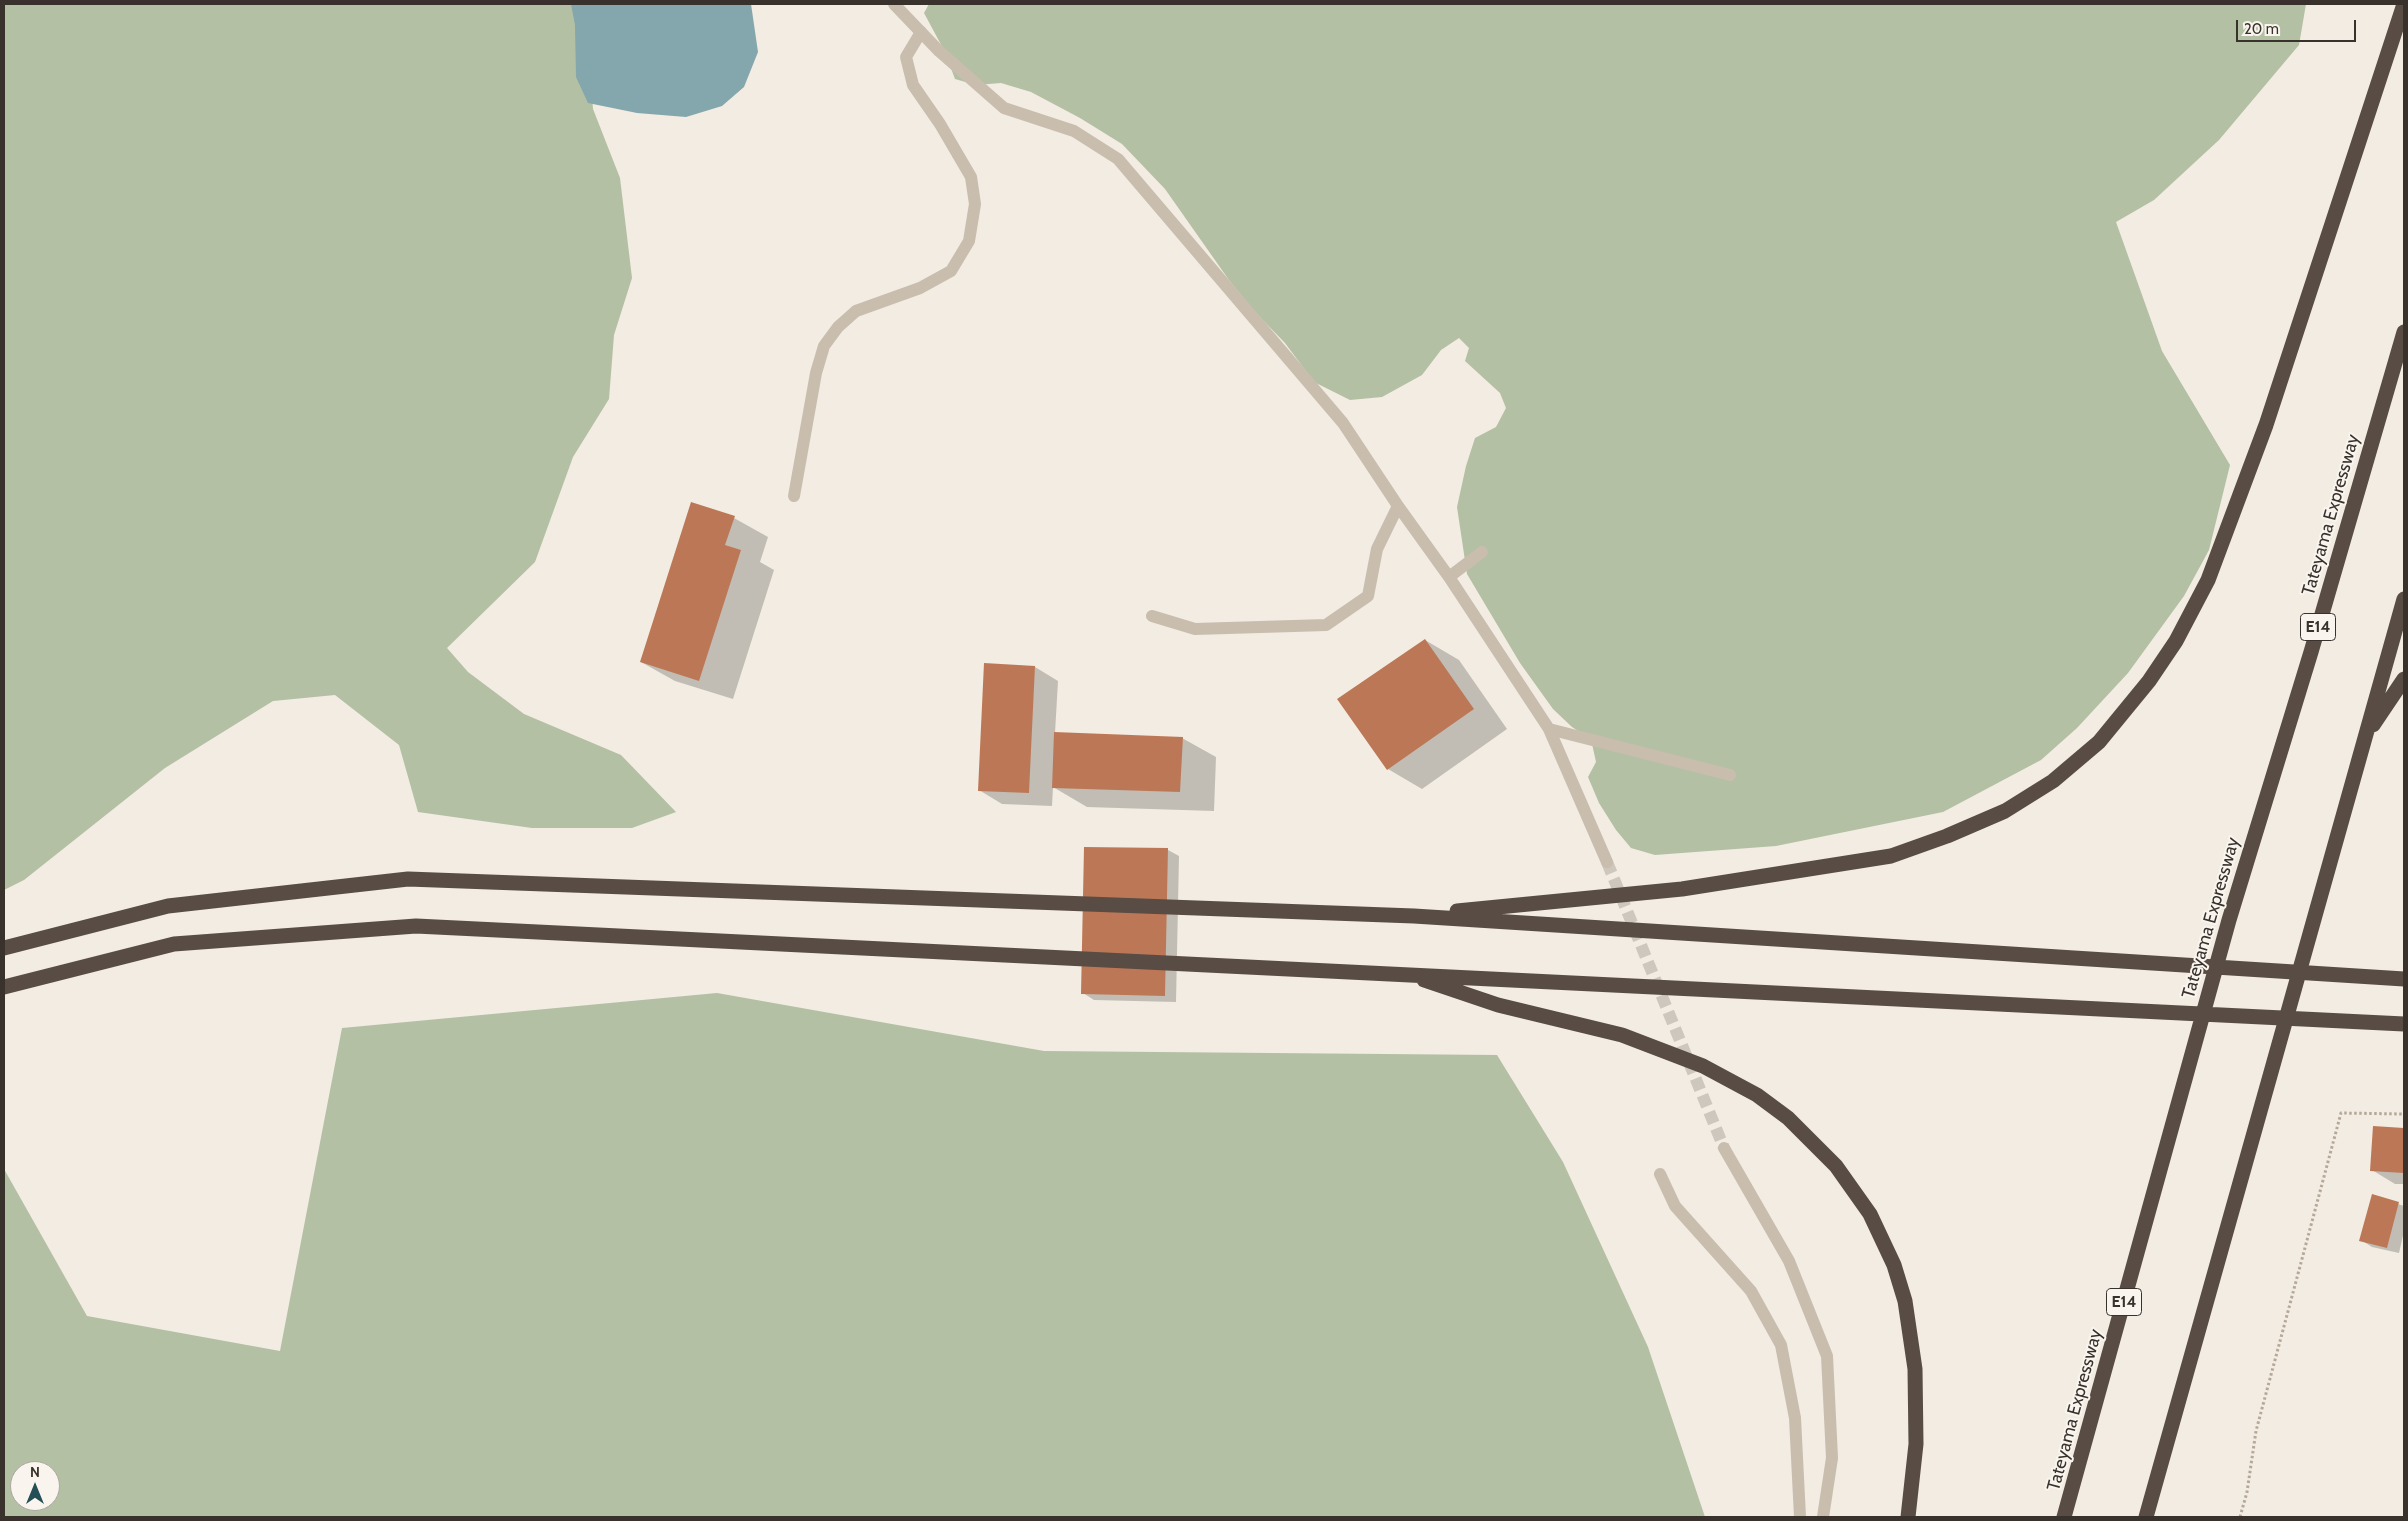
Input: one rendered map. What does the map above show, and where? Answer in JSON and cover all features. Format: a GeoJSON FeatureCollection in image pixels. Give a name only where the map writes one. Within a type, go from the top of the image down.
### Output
{"type":"FeatureCollection","features":[{"type":"Feature","properties":{"kind":"highway"},"geometry":{"type":"LineString","coordinates":[[1414,916],[1682,889],[1891,856],[1947,836],[2005,811],[2053,780],[2099,742],[2149,681],[2176,641],[2208,580],[2269,415],[2404,4]]}},
{"type":"Feature","properties":{"kind":"highway","name":"Tateyama Expressway"},"geometry":{"type":"LineString","coordinates":[[2064,1517],[2229,920],[2308,661],[2404,332]]}},
{"type":"Feature","properties":{"kind":"highway"},"geometry":{"type":"LineString","coordinates":[[2146,1517],[2308,934],[2404,599]]}},
{"type":"Feature","properties":{"kind":"highway"},"geometry":{"type":"LineString","coordinates":[[2365,738],[2404,679]]}},
{"type":"Feature","properties":{"kind":"highway"},"geometry":{"type":"LineString","coordinates":[[4,948],[168,906],[408,879],[1414,916],[2404,979]]}},
{"type":"Feature","properties":{"kind":"highway"},"geometry":{"type":"LineString","coordinates":[[4,986],[174,944],[416,926],[2404,1024]]}},
{"type":"Feature","properties":{"kind":"highway"},"geometry":{"type":"LineString","coordinates":[[1406,974],[1498,1005],[1622,1035],[1704,1066],[1757,1094],[1788,1118],[1836,1166],[1870,1214],[1894,1265],[1905,1302],[1915,1369],[1916,1444],[1908,1517]]}},
{"type":"Feature","properties":{"kind":"street"},"geometry":{"type":"LineString","coordinates":[[894,4],[939,51],[1004,108],[1074,131],[1118,159],[1343,422],[1398,506],[1449,577],[1549,729],[1607,862]]}},
{"type":"Feature","properties":{"kind":"street"},"geometry":{"type":"LineString","coordinates":[[794,496],[816,373],[824,346],[838,327],[856,312],[920,288],[951,271],[969,241],[975,204],[970,177],[940,124],[913,85],[906,57],[921,32]]}},
{"type":"Feature","properties":{"kind":"street"},"geometry":{"type":"LineString","coordinates":[[1152,616],[1195,629],[1326,625],[1368,596],[1377,549],[1398,506]]}},
{"type":"Feature","properties":{"kind":"street"},"geometry":{"type":"LineString","coordinates":[[1449,577],[1482,552]]}},
{"type":"Feature","properties":{"kind":"street"},"geometry":{"type":"LineString","coordinates":[[1549,729],[1730,774]]}},
{"type":"Feature","properties":{"kind":"street"},"geometry":{"type":"LineString","coordinates":[[1724,1148],[1789,1261],[1827,1356],[1832,1458],[1823,1517]]}},
{"type":"Feature","properties":{"kind":"street"},"geometry":{"type":"LineString","coordinates":[[1660,1174],[1675,1206],[1751,1291],[1781,1345],[1795,1418],[1800,1517]]}},
{"type":"Feature","properties":{"kind":"path"},"geometry":{"type":"LineString","coordinates":[[2240,1517],[2256,1431],[2341,1113],[2404,1114]]}},
{"type":"Feature","properties":{"kind":"green space"},"geometry":{"type":"Polygon","coordinates":[[[4,4],[585,4],[593,109],[620,178],[632,278],[614,335],[609,399],[573,457],[535,562],[447,648],[468,672],[524,714],[621,755],[676,812],[632,828],[532,828],[418,812],[399,745],[335,695],[273,701],[165,768],[24,880],[4,890],[4,4]]]}},
{"type":"Feature","properties":{"kind":"green space"},"geometry":{"type":"Polygon","coordinates":[[[929,4],[2306,4],[2299,45],[2219,140],[2154,200],[2116,222],[2162,351],[2230,465],[2209,550],[2184,596],[2128,673],[2077,728],[2041,760],[1943,812],[1776,846],[1655,855],[1631,848],[1616,830],[1599,803],[1588,777],[1596,762],[1591,739],[1572,727],[1553,709],[1520,663],[1467,574],[1457,507],[1466,466],[1475,438],[1496,427],[1506,408],[1500,393],[1465,361],[1469,348],[1459,338],[1441,350],[1422,375],[1382,397],[1350,400],[1314,382],[1285,343],[1253,310],[1229,280],[1165,189],[1122,144],[1080,118],[1031,92],[1001,83],[976,85],[955,79],[945,52],[924,13],[929,4]]]}},
{"type":"Feature","properties":{"kind":"green space"},"geometry":{"type":"Polygon","coordinates":[[[717,993],[1044,1051],[1497,1055],[1563,1162],[1648,1347],[1705,1517],[4,1517],[4,1169],[87,1316],[280,1351],[342,1028],[717,993]]]}},
{"type":"Feature","properties":{"kind":"water"},"geometry":{"type":"Polygon","coordinates":[[[571,4],[751,4],[758,52],[744,87],[722,106],[686,117],[637,113],[588,103],[576,77],[575,25],[571,4]]]}},
{"type":"Feature","properties":{"kind":"building"},"geometry":{"type":"Polygon","coordinates":[[[691,502],[735,516],[725,545],[741,550],[699,681],[640,662],[691,502]]]}},
{"type":"Feature","properties":{"kind":"building"},"geometry":{"type":"Polygon","coordinates":[[[1425,639],[1474,709],[1387,770],[1337,699],[1425,639]]]}},
{"type":"Feature","properties":{"kind":"building"},"geometry":{"type":"Polygon","coordinates":[[[984,663],[1035,666],[1029,793],[978,791],[984,663]]]}},
{"type":"Feature","properties":{"kind":"building"},"geometry":{"type":"Polygon","coordinates":[[[1054,732],[1183,737],[1180,792],[1052,788],[1054,732]]]}},
{"type":"Feature","properties":{"kind":"building"},"geometry":{"type":"Polygon","coordinates":[[[1084,847],[1168,848],[1165,996],[1081,994],[1084,847]]]}},
{"type":"Feature","properties":{"kind":"building"},"geometry":{"type":"Polygon","coordinates":[[[2373,1126],[2404,1128],[2404,1173],[2370,1171],[2373,1126]]]}},
{"type":"Feature","properties":{"kind":"building"},"geometry":{"type":"Polygon","coordinates":[[[2372,1194],[2399,1202],[2387,1248],[2359,1241],[2372,1194]]]}},
{"type":"Feature","properties":{"kind":"tunnel"},"geometry":{"type":"LineString","coordinates":[[1607,862],[1724,1148]]}}]}
